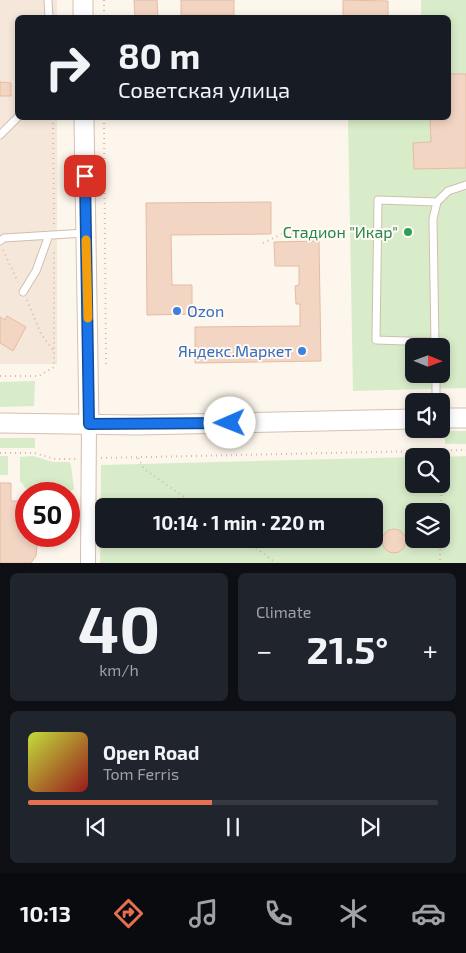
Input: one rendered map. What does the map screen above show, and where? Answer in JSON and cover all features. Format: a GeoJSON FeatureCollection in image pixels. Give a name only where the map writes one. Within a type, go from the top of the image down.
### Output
{"type":"FeatureCollection","features":[{"type":"Feature","properties":{"kind":"main road"},"geometry":{"type":"LineString","coordinates":[[83,0],[83,15]]}},
{"type":"Feature","properties":{"kind":"main road"},"geometry":{"type":"LineString","coordinates":[[84,120],[89,424]]}},
{"type":"Feature","properties":{"kind":"main road"},"geometry":{"type":"LineString","coordinates":[[450,418],[466,418]]}},
{"type":"Feature","properties":{"kind":"main road"},"geometry":{"type":"LineString","coordinates":[[0,423],[89,424],[405,419]]}},
{"type":"Feature","properties":{"kind":"street"},"geometry":{"type":"LineString","coordinates":[[88,563],[89,424]]}},
{"type":"Feature","properties":{"kind":"lane"},"geometry":{"type":"LineString","coordinates":[[48,0],[49,15]]}},
{"type":"Feature","properties":{"kind":"lane"},"geometry":{"type":"LineString","coordinates":[[0,135],[15,120]]}},
{"type":"Feature","properties":{"kind":"lane"},"geometry":{"type":"LineString","coordinates":[[435,338],[433,219],[437,202],[448,191],[466,185]]}},
{"type":"Feature","properties":{"kind":"lane"},"geometry":{"type":"LineString","coordinates":[[405,342],[376,340],[378,200],[437,202]]}},
{"type":"Feature","properties":{"kind":"lane"},"geometry":{"type":"LineString","coordinates":[[0,241],[4,238],[86,232]]}},
{"type":"Feature","properties":{"kind":"lane"},"geometry":{"type":"LineString","coordinates":[[23,292],[36,271],[49,235]]}},
{"type":"Feature","properties":{"kind":"path"},"geometry":{"type":"LineString","coordinates":[[104,0],[104,15]]}},
{"type":"Feature","properties":{"kind":"path"},"geometry":{"type":"LineString","coordinates":[[104,120],[106,364]]}},
{"type":"Feature","properties":{"kind":"path"},"geometry":{"type":"LineString","coordinates":[[263,243],[282,234],[337,233]]}},
{"type":"Feature","properties":{"kind":"path"},"geometry":{"type":"LineString","coordinates":[[0,376],[39,376],[54,367]]}},
{"type":"Feature","properties":{"kind":"path"},"geometry":{"type":"LineString","coordinates":[[450,451],[466,450]]}},
{"type":"Feature","properties":{"kind":"path"},"geometry":{"type":"LineString","coordinates":[[96,458],[405,452]]}},
{"type":"Feature","properties":{"kind":"path"},"geometry":{"type":"LineString","coordinates":[[0,453],[34,453],[55,459],[77,459]]}},
{"type":"Feature","properties":{"kind":"path"},"geometry":{"type":"LineString","coordinates":[[138,458],[144,469],[186,498]]}},
{"type":"Feature","properties":{"kind":"path"},"geometry":{"type":"LineString","coordinates":[[256,548],[276,563]]}},
{"type":"Feature","properties":{"kind":"path"},"geometry":{"type":"LineString","coordinates":[[440,548],[440,563]]}},
{"type":"Feature","properties":{"kind":"shaded area"},"geometry":{"type":"Polygon","coordinates":[[[0,0],[57,0],[57,15],[15,15],[15,120],[57,120],[57,364],[0,364],[0,0]]]}},
{"type":"Feature","properties":{"kind":"green space","name":"Стадион \"Икар\""},"geometry":{"type":"Polygon","coordinates":[[[421,0],[466,0],[466,388],[353,391],[348,120],[451,120],[451,15],[421,15],[421,0]]]}},
{"type":"Feature","properties":{"kind":"green space"},"geometry":{"type":"Polygon","coordinates":[[[35,381],[34,406],[0,407],[0,382],[35,381]]]}},
{"type":"Feature","properties":{"kind":"green space"},"geometry":{"type":"Polygon","coordinates":[[[450,431],[466,431],[466,444],[445,444],[445,438],[450,438],[450,431]]]}},
{"type":"Feature","properties":{"kind":"green space"},"geometry":{"type":"Polygon","coordinates":[[[0,438],[35,438],[35,448],[0,448],[0,438]]]}},
{"type":"Feature","properties":{"kind":"green space"},"geometry":{"type":"Polygon","coordinates":[[[0,456],[8,456],[8,475],[0,475],[0,456]]]}},
{"type":"Feature","properties":{"kind":"green space"},"geometry":{"type":"Polygon","coordinates":[[[33,456],[53,462],[69,462],[73,482],[21,482],[20,457],[33,456]]]}},
{"type":"Feature","properties":{"kind":"green space"},"geometry":{"type":"Polygon","coordinates":[[[466,456],[466,563],[100,563],[100,548],[383,548],[383,498],[101,498],[101,465],[405,457],[405,493],[450,493],[450,457],[466,456]]]}},
{"type":"Feature","properties":{"kind":"building"},"geometry":{"type":"Polygon","coordinates":[[[134,0],[157,0],[158,15],[135,15],[134,0]]]}},
{"type":"Feature","properties":{"kind":"building"},"geometry":{"type":"Polygon","coordinates":[[[181,0],[234,0],[234,15],[181,15],[181,0]]]}},
{"type":"Feature","properties":{"kind":"building"},"geometry":{"type":"Polygon","coordinates":[[[343,0],[388,1],[388,15],[343,15],[343,0]]]}},
{"type":"Feature","properties":{"kind":"building"},"geometry":{"type":"Polygon","coordinates":[[[451,74],[466,74],[466,168],[414,169],[413,143],[431,142],[430,120],[451,120],[451,74]]]}},
{"type":"Feature","properties":{"kind":"building"},"geometry":{"type":"Polygon","coordinates":[[[0,82],[11,83],[11,96],[0,96],[0,82]]]}},
{"type":"Feature","properties":{"kind":"building"},"geometry":{"type":"Polygon","coordinates":[[[271,202],[271,234],[171,235],[172,285],[192,285],[192,314],[147,315],[146,203],[271,202]]]}},
{"type":"Feature","properties":{"kind":"building"},"geometry":{"type":"Polygon","coordinates":[[[319,241],[321,361],[195,363],[195,327],[300,326],[300,304],[296,304],[295,286],[299,285],[299,266],[275,266],[274,242],[319,241]]]}},
{"type":"Feature","properties":{"kind":"building"},"geometry":{"type":"Polygon","coordinates":[[[7,316],[26,327],[13,351],[0,343],[0,317],[5,320],[7,316]]]}},
{"type":"Feature","properties":{"kind":"building"},"geometry":{"type":"Polygon","coordinates":[[[0,483],[11,483],[11,501],[15,501],[15,547],[37,547],[36,556],[31,563],[0,563],[0,483]]]}},
{"type":"Feature","properties":{"kind":"building"},"geometry":{"type":"Polygon","coordinates":[[[394,529],[403,532],[405,546],[403,550],[394,553],[385,550],[383,536],[385,532],[394,529]]]}},
{"type":"Feature","properties":{"kind":"slow traffic"},"geometry":{"type":"LineString","coordinates":[[86,240],[88,318]]}},
{"type":"Feature","properties":{"kind":"place","name":"Стадион \"Икар\""},"geometry":{"type":"Point","coordinates":[408,232]}},
{"type":"Feature","properties":{"kind":"place","name":"Ozon"},"geometry":{"type":"Point","coordinates":[177,311]}},
{"type":"Feature","properties":{"kind":"place","name":"Яндекс.Маркет"},"geometry":{"type":"Point","coordinates":[302,351]}},
{"type":"Feature","properties":{"kind":"route"},"geometry":{"type":"LineString","coordinates":[[85,176],[89,424],[230,423]]}}]}
